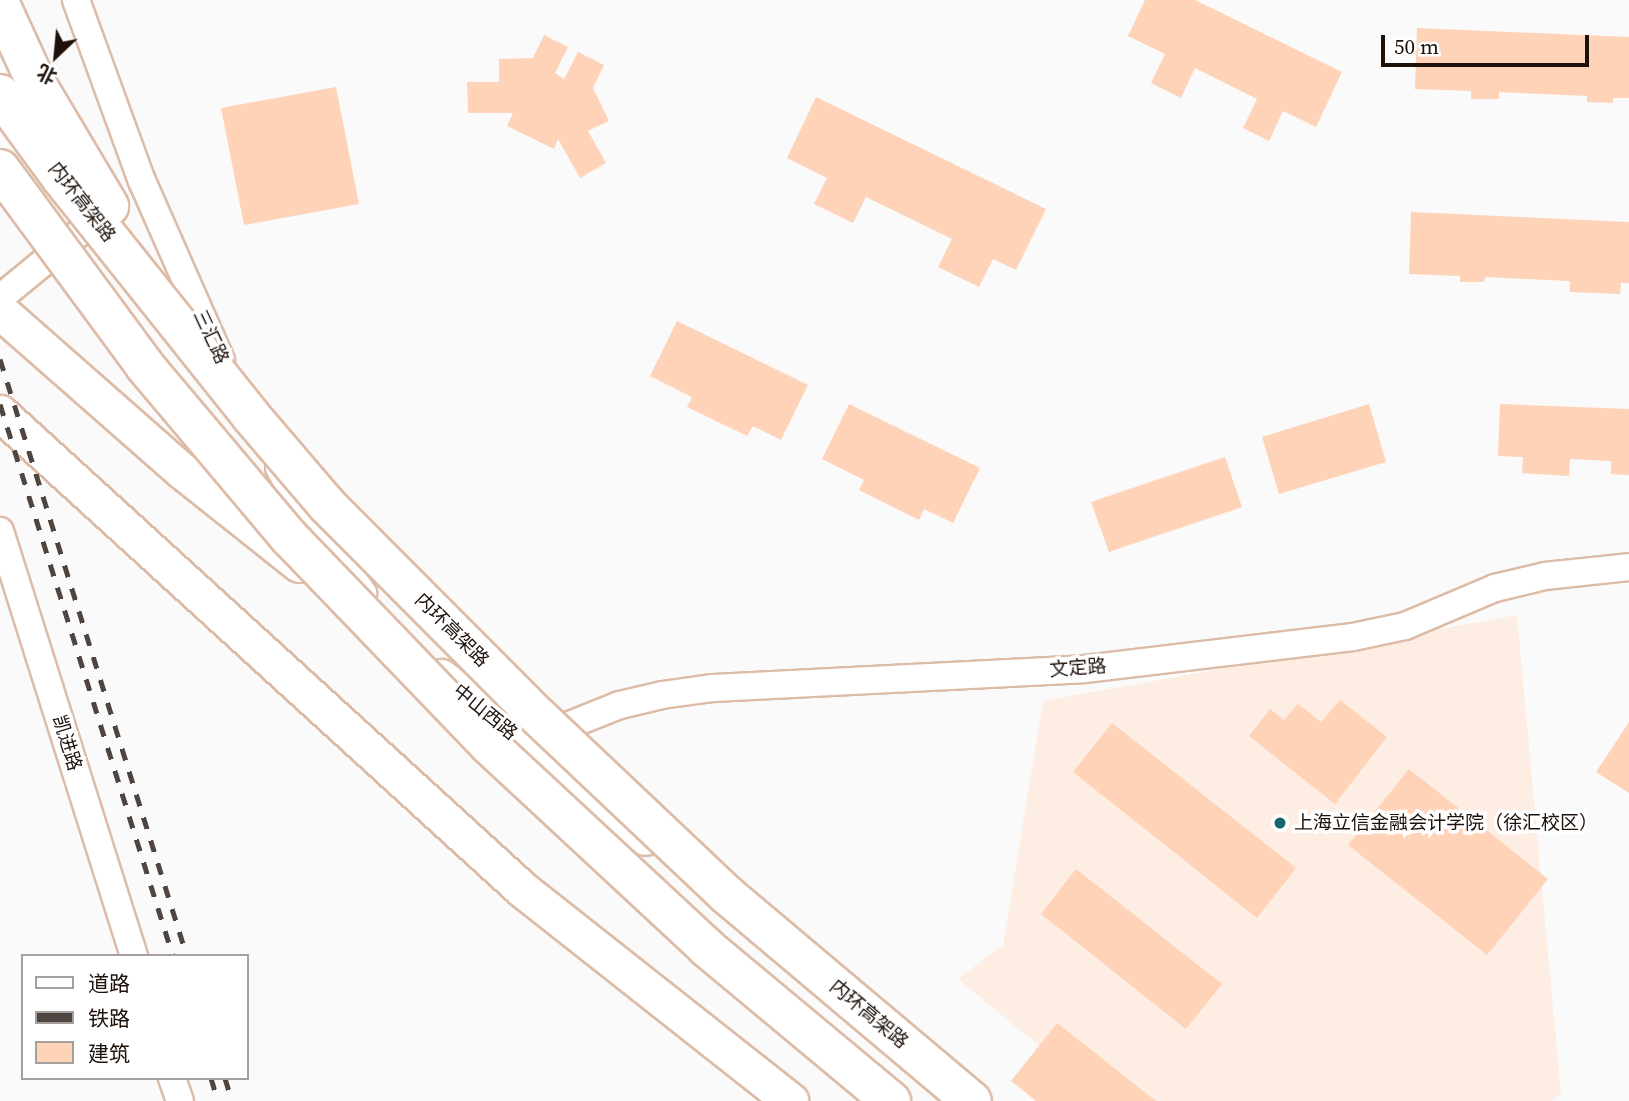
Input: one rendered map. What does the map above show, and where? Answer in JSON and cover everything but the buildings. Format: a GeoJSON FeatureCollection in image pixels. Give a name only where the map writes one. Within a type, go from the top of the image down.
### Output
{"type":"FeatureCollection","features":[{"type":"Feature","properties":{"kind":"highway"},"geometry":{"type":"LineString","coordinates":[[0,4],[37,86],[182,328]]}},
{"type":"Feature","properties":{"kind":"highway","name":"内环高架路"},"geometry":{"type":"LineString","coordinates":[[0,94],[62,179],[251,416],[327,505],[525,704],[727,895],[972,1101]]}},
{"type":"Feature","properties":{"kind":"highway"},"geometry":{"type":"LineString","coordinates":[[0,169],[145,366],[213,450],[300,548],[489,745],[706,947],[891,1101]]}},
{"type":"Feature","properties":{"kind":"main road","name":"中山西路"},"geometry":{"type":"LineString","coordinates":[[0,311],[181,470],[981,1101]]}},
{"type":"Feature","properties":{"kind":"main road"},"geometry":{"type":"LineString","coordinates":[[0,413],[522,888],[790,1101]]}},
{"type":"Feature","properties":{"kind":"street","name":"三汇路"},"geometry":{"type":"LineString","coordinates":[[76,0],[171,253],[243,405],[306,516],[402,645]]}},
{"type":"Feature","properties":{"kind":"street"},"geometry":{"type":"LineString","coordinates":[[0,298],[142,181]]}},
{"type":"Feature","properties":{"kind":"street","name":"凯进路"},"geometry":{"type":"LineString","coordinates":[[0,531],[133,954]]}},
{"type":"Feature","properties":{"kind":"street","name":"文定路"},"geometry":{"type":"LineString","coordinates":[[524,743],[620,705],[662,695],[737,687],[1084,669],[1283,647],[1405,626],[1495,588],[1545,576],[1629,568]]}},
{"type":"Feature","properties":{"kind":"street"},"geometry":{"type":"LineString","coordinates":[[173,1080],[180,1101]]}},
{"type":"Feature","properties":{"kind":"shaded area","name":"上海立信金融会计学院（徐汇校区）"},"geometry":{"type":"Polygon","coordinates":[[[1517,615],[1561,1094],[1551,1101],[1106,1101],[958,979],[1003,945],[1043,701],[1517,615]]]}},
{"type":"Feature","properties":{"kind":"railway"},"geometry":{"type":"LineString","coordinates":[[0,359],[186,954]]}},
{"type":"Feature","properties":{"kind":"railway"},"geometry":{"type":"LineString","coordinates":[[0,404],[172,954]]}},
{"type":"Feature","properties":{"kind":"railway"},"geometry":{"type":"LineString","coordinates":[[212,1080],[218,1101]]}},
{"type":"Feature","properties":{"kind":"railway"},"geometry":{"type":"LineString","coordinates":[[226,1080],[232,1101]]}},
{"type":"Feature","properties":{"kind":"place","name":"上海立信金融会计学院（徐汇校区）"},"geometry":{"type":"Point","coordinates":[1280,823]}}]}
